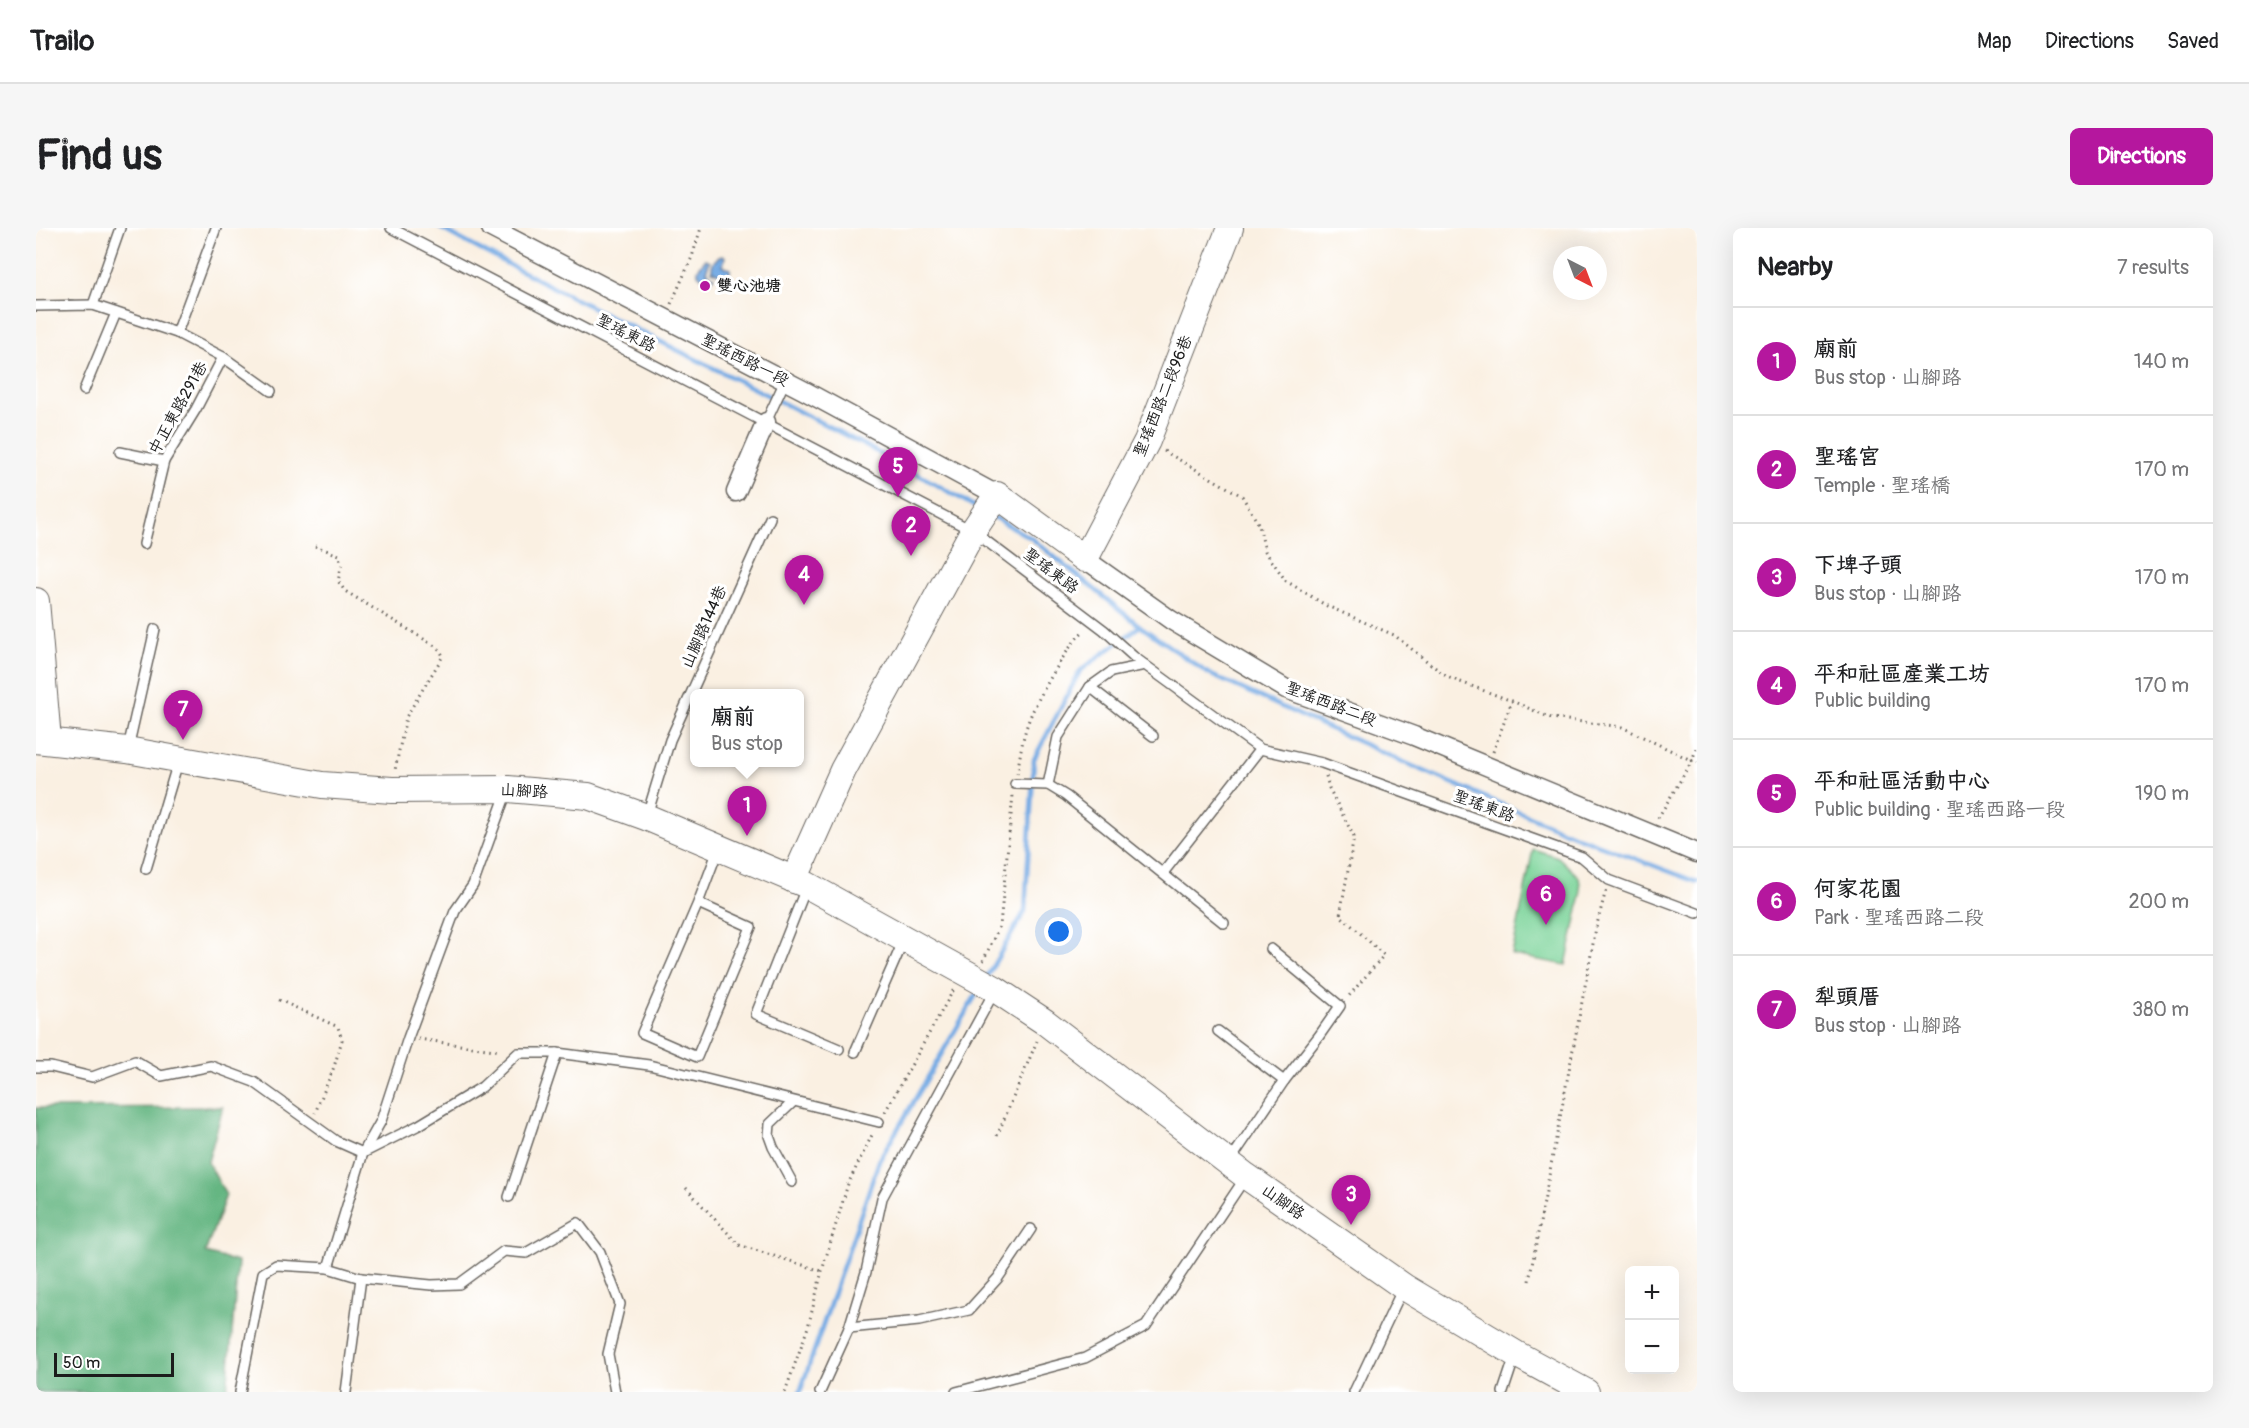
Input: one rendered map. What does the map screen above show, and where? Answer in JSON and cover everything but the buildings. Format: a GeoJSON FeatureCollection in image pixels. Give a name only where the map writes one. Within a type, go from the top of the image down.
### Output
{"type":"FeatureCollection","features":[{"type":"Feature","properties":{"kind":"main road","name":"聖瑤西路二段96巷"},"geometry":{"type":"LineString","coordinates":[[1085,559],[1147,441],[1230,228]]}},
{"type":"Feature","properties":{"kind":"main road"},"geometry":{"type":"LineString","coordinates":[[800,882],[843,770],[975,528],[997,495]]}},
{"type":"Feature","properties":{"kind":"main road","name":"聖瑤西路二段"},"geometry":{"type":"LineString","coordinates":[[997,495],[1085,559]]}},
{"type":"Feature","properties":{"kind":"main road"},"geometry":{"type":"LineString","coordinates":[[36,601],[42,740]]}},
{"type":"Feature","properties":{"kind":"main road","name":"山腳路"},"geometry":{"type":"LineString","coordinates":[[42,740],[128,750],[322,785],[392,790],[508,789],[588,796],[646,817],[800,882],[977,980],[1045,1022],[1238,1170],[1404,1287],[1516,1354],[1586,1392]]}},
{"type":"Feature","properties":{"kind":"street","name":"聖瑤西路一段"},"geometry":{"type":"LineString","coordinates":[[491,228],[785,381],[997,495]]}},
{"type":"Feature","properties":{"kind":"street"},"geometry":{"type":"LineString","coordinates":[[736,492],[766,422]]}},
{"type":"Feature","properties":{"kind":"street","name":"聖瑤西路二段"},"geometry":{"type":"LineString","coordinates":[[1085,559],[1171,620],[1286,688],[1414,736],[1697,853]]}},
{"type":"Feature","properties":{"kind":"lane"},"geometry":{"type":"LineString","coordinates":[[93,305],[120,228]]}},
{"type":"Feature","properties":{"kind":"lane"},"geometry":{"type":"LineString","coordinates":[[177,333],[216,228]]}},
{"type":"Feature","properties":{"kind":"lane","name":"聖瑤東路"},"geometry":{"type":"LineString","coordinates":[[391,228],[975,528],[1104,630],[1134,657],[1260,749],[1322,763],[1582,857],[1609,880],[1697,913]]}},
{"type":"Feature","properties":{"kind":"lane","name":"中正東路291巷"},"geometry":{"type":"LineString","coordinates":[[36,306],[93,305],[177,333],[223,357],[271,391]]}},
{"type":"Feature","properties":{"kind":"lane"},"geometry":{"type":"LineString","coordinates":[[84,390],[116,313]]}},
{"type":"Feature","properties":{"kind":"lane","name":"中正東路291巷"},"geometry":{"type":"LineString","coordinates":[[144,544],[165,460],[196,409],[223,357]]}},
{"type":"Feature","properties":{"kind":"lane"},"geometry":{"type":"LineString","coordinates":[[766,422],[785,381]]}},
{"type":"Feature","properties":{"kind":"lane"},"geometry":{"type":"LineString","coordinates":[[120,452],[165,460]]}},
{"type":"Feature","properties":{"kind":"lane","name":"山腳路144巷"},"geometry":{"type":"LineString","coordinates":[[693,689],[770,518]]}},
{"type":"Feature","properties":{"kind":"lane"},"geometry":{"type":"LineString","coordinates":[[128,750],[155,629]]}},
{"type":"Feature","properties":{"kind":"lane"},"geometry":{"type":"LineString","coordinates":[[1048,785],[1058,737],[1090,687],[1111,672],[1145,665]]}},
{"type":"Feature","properties":{"kind":"lane"},"geometry":{"type":"LineString","coordinates":[[1090,687],[1153,736]]}},
{"type":"Feature","properties":{"kind":"lane","name":"山腳路144巷"},"geometry":{"type":"LineString","coordinates":[[646,817],[670,740],[690,696]]}},
{"type":"Feature","properties":{"kind":"lane"},"geometry":{"type":"LineString","coordinates":[[1163,873],[1260,749]]}},
{"type":"Feature","properties":{"kind":"lane"},"geometry":{"type":"LineString","coordinates":[[146,869],[178,759]]}},
{"type":"Feature","properties":{"kind":"lane"},"geometry":{"type":"LineString","coordinates":[[1015,784],[1048,785],[1066,796],[1224,922]]}},
{"type":"Feature","properties":{"kind":"lane"},"geometry":{"type":"LineString","coordinates":[[328,1268],[363,1153],[381,1121],[408,1038],[455,911],[473,885],[508,789]]}},
{"type":"Feature","properties":{"kind":"lane"},"geometry":{"type":"LineString","coordinates":[[698,903],[751,927],[697,1057],[642,1033],[698,903],[718,849]]}},
{"type":"Feature","properties":{"kind":"lane"},"geometry":{"type":"LineString","coordinates":[[800,882],[756,1014],[839,1049]]}},
{"type":"Feature","properties":{"kind":"lane"},"geometry":{"type":"LineString","coordinates":[[855,1053],[904,940]]}},
{"type":"Feature","properties":{"kind":"lane"},"geometry":{"type":"LineString","coordinates":[[956,1392],[1085,1358],[1146,1326],[1238,1170],[1284,1081],[1340,1006],[1271,949]]}},
{"type":"Feature","properties":{"kind":"lane"},"geometry":{"type":"LineString","coordinates":[[820,1392],[849,1328],[866,1272],[882,1198],[977,980]]}},
{"type":"Feature","properties":{"kind":"lane"},"geometry":{"type":"LineString","coordinates":[[1218,1031],[1284,1081]]}},
{"type":"Feature","properties":{"kind":"lane"},"geometry":{"type":"LineString","coordinates":[[363,1153],[419,1125],[482,1087],[518,1053],[557,1053],[649,1065],[879,1122]]}},
{"type":"Feature","properties":{"kind":"lane"},"geometry":{"type":"LineString","coordinates":[[509,1197],[557,1053]]}},
{"type":"Feature","properties":{"kind":"lane"},"geometry":{"type":"LineString","coordinates":[[36,1067],[51,1067],[92,1077],[135,1061],[161,1076],[211,1066],[254,1082],[336,1141],[363,1153]]}},
{"type":"Feature","properties":{"kind":"lane"},"geometry":{"type":"LineString","coordinates":[[792,1182],[769,1136],[770,1124],[793,1102]]}},
{"type":"Feature","properties":{"kind":"lane"},"geometry":{"type":"LineString","coordinates":[[240,1392],[263,1274],[276,1265],[328,1268],[361,1278],[431,1285],[459,1284],[504,1251],[526,1253],[578,1223],[600,1252],[620,1304],[608,1354],[615,1392]]}},
{"type":"Feature","properties":{"kind":"lane"},"geometry":{"type":"LineString","coordinates":[[849,1328],[919,1321],[969,1310],[998,1278],[1031,1229]]}},
{"type":"Feature","properties":{"kind":"lane"},"geometry":{"type":"LineString","coordinates":[[346,1392],[361,1278]]}},
{"type":"Feature","properties":{"kind":"lane"},"geometry":{"type":"LineString","coordinates":[[1354,1392],[1404,1287]]}},
{"type":"Feature","properties":{"kind":"lane"},"geometry":{"type":"LineString","coordinates":[[1503,1392],[1516,1354]]}},
{"type":"Feature","properties":{"kind":"path"},"geometry":{"type":"LineString","coordinates":[[664,318],[692,256],[701,228]]}},
{"type":"Feature","properties":{"kind":"path"},"geometry":{"type":"LineString","coordinates":[[1147,441],[1242,496],[1258,525],[1265,550],[1286,581],[1327,606],[1394,635],[1447,677],[1551,718],[1622,727],[1697,764]]}},
{"type":"Feature","properties":{"kind":"path"},"geometry":{"type":"LineString","coordinates":[[315,546],[339,555],[342,564],[338,581],[345,591],[432,644],[440,650],[443,656],[406,717],[392,790]]}},
{"type":"Feature","properties":{"kind":"path"},"geometry":{"type":"LineString","coordinates":[[785,1392],[808,1327],[822,1270],[848,1184],[879,1122],[977,980],[982,962],[1000,925],[1015,784],[1028,722],[1056,669],[1078,635],[1095,623]]}},
{"type":"Feature","properties":{"kind":"path"},"geometry":{"type":"LineString","coordinates":[[1487,766],[1512,701]]}},
{"type":"Feature","properties":{"kind":"path"},"geometry":{"type":"LineString","coordinates":[[1649,832],[1692,761],[1697,746]]}},
{"type":"Feature","properties":{"kind":"path"},"geometry":{"type":"LineString","coordinates":[[1322,763],[1329,788],[1354,837],[1340,915],[1384,955],[1340,1006]]}},
{"type":"Feature","properties":{"kind":"path"},"geometry":{"type":"LineString","coordinates":[[1529,1281],[1596,927],[1609,880]]}},
{"type":"Feature","properties":{"kind":"path"},"geometry":{"type":"LineString","coordinates":[[279,1000],[338,1027],[342,1040],[334,1067],[310,1123]]}},
{"type":"Feature","properties":{"kind":"path"},"geometry":{"type":"LineString","coordinates":[[997,1136],[1045,1022]]}},
{"type":"Feature","properties":{"kind":"path"},"geometry":{"type":"LineString","coordinates":[[408,1038],[460,1047],[518,1053]]}},
{"type":"Feature","properties":{"kind":"path"},"geometry":{"type":"LineString","coordinates":[[686,1188],[739,1245],[822,1270]]}},
{"type":"Feature","properties":{"kind":"green space"},"geometry":{"type":"Polygon","coordinates":[[[1533,849],[1558,857],[1579,877],[1581,895],[1566,965],[1512,955],[1533,849]]]}},
{"type":"Feature","properties":{"kind":"green space"},"geometry":{"type":"Polygon","coordinates":[[[223,1107],[208,1162],[226,1195],[205,1253],[238,1262],[227,1392],[36,1392],[36,1108],[223,1107]]]}},
{"type":"Feature","properties":{"kind":"water"},"geometry":{"type":"Polygon","coordinates":[[[722,256],[725,257],[723,265],[730,269],[730,273],[721,275],[712,271],[712,268],[715,260],[722,256]]]}},
{"type":"Feature","properties":{"kind":"water"},"geometry":{"type":"Polygon","coordinates":[[[706,259],[710,261],[706,271],[714,277],[710,281],[706,281],[698,274],[698,269],[706,259]]]}},
{"type":"Feature","properties":{"kind":"waterway"},"geometry":{"type":"LineString","coordinates":[[440,228],[845,435],[977,508]]}},
{"type":"Feature","properties":{"kind":"waterway"},"geometry":{"type":"LineString","coordinates":[[992,516],[1031,538],[1140,626],[1209,674],[1410,765],[1573,835],[1697,882]]}},
{"type":"Feature","properties":{"kind":"waterway"},"geometry":{"type":"LineString","coordinates":[[987,976],[1025,911],[1034,759],[1080,671],[1140,626]]}},
{"type":"Feature","properties":{"kind":"waterway"},"geometry":{"type":"LineString","coordinates":[[800,1392],[879,1161],[980,988]]}},
{"type":"Feature","properties":{"kind":"place","name":"雙心池塘"},"geometry":{"type":"Point","coordinates":[705,286]}},
{"type":"Feature","properties":{"kind":"place","name":"平和社區活動中心"},"geometry":{"type":"Point","coordinates":[898,497]}},
{"type":"Feature","properties":{"kind":"place","name":"聖瑤宮"},"geometry":{"type":"Point","coordinates":[911,556]}},
{"type":"Feature","properties":{"kind":"place","name":"平和社區產業工坊"},"geometry":{"type":"Point","coordinates":[804,605]}},
{"type":"Feature","properties":{"kind":"place","name":"犁頭厝"},"geometry":{"type":"Point","coordinates":[183,740]}},
{"type":"Feature","properties":{"kind":"place","name":"廟前"},"geometry":{"type":"Point","coordinates":[747,836]}},
{"type":"Feature","properties":{"kind":"place","name":"何家花園"},"geometry":{"type":"Point","coordinates":[1546,925]}},
{"type":"Feature","properties":{"kind":"place","name":"下埤子頭"},"geometry":{"type":"Point","coordinates":[1351,1225]}}]}
